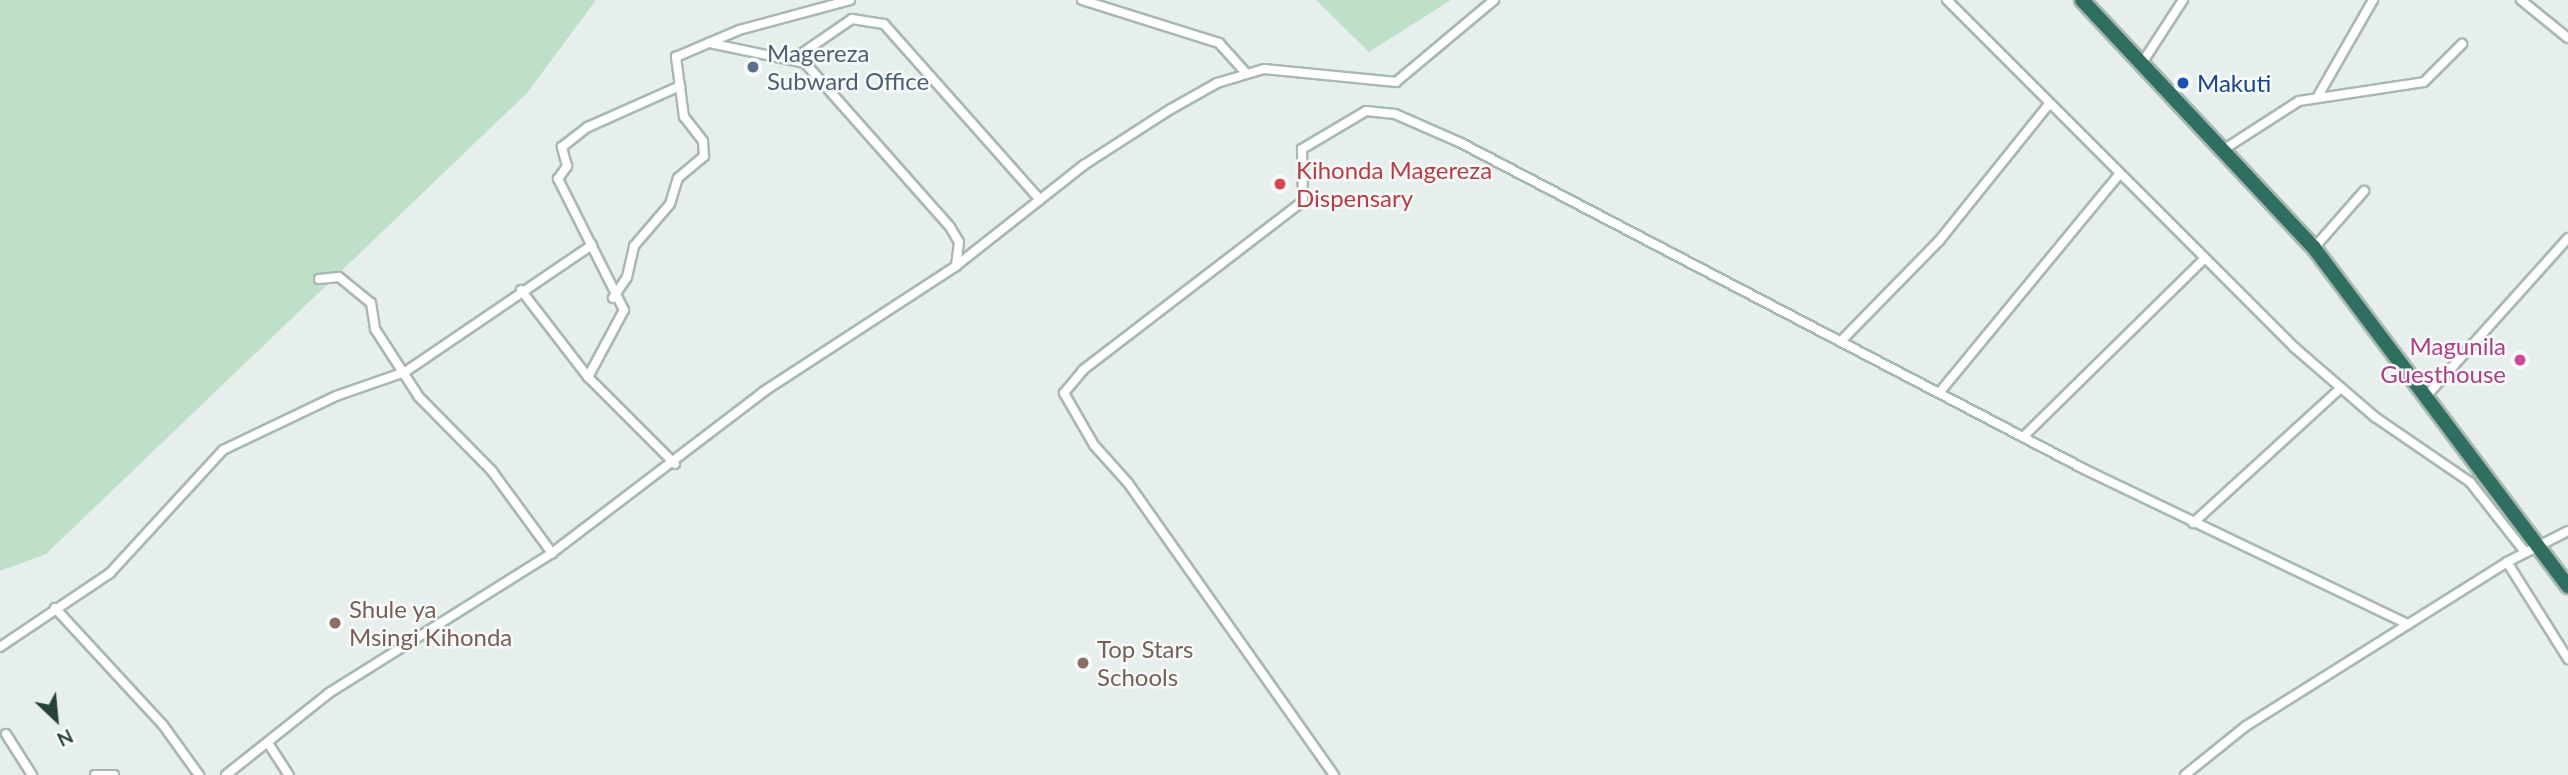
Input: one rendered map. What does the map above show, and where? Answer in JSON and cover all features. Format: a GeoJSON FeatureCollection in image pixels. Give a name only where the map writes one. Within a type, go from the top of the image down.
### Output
{"type":"FeatureCollection","features":[{"type":"Feature","properties":{"kind":"highway"},"geometry":{"type":"LineString","coordinates":[[2082,0],[2144,60],[2314,248],[2428,393],[2532,549],[2568,586]]}},
{"type":"Feature","properties":{"kind":"street"},"geometry":{"type":"LineString","coordinates":[[613,298],[627,277],[634,247],[667,210],[678,177],[704,156],[703,141],[684,117],[676,57],[709,43],[850,0]]}},
{"type":"Feature","properties":{"kind":"street"},"geometry":{"type":"LineString","coordinates":[[1082,0],[1219,43],[1245,72]]}},
{"type":"Feature","properties":{"kind":"street"},"geometry":{"type":"LineString","coordinates":[[226,775],[379,658],[552,553],[675,464],[763,392],[956,266],[1040,200],[1135,132],[1245,72],[1308,70],[1396,82],[1494,0]]}},
{"type":"Feature","properties":{"kind":"street"},"geometry":{"type":"LineString","coordinates":[[1947,0],[2119,175],[2340,389],[2470,482],[2532,549]]}},
{"type":"Feature","properties":{"kind":"street"},"geometry":{"type":"LineString","coordinates":[[2144,60],[2183,0]]}},
{"type":"Feature","properties":{"kind":"street"},"geometry":{"type":"LineString","coordinates":[[2318,96],[2373,0]]}},
{"type":"Feature","properties":{"kind":"street"},"geometry":{"type":"LineString","coordinates":[[2521,0],[2568,38]]}},
{"type":"Feature","properties":{"kind":"street"},"geometry":{"type":"LineString","coordinates":[[795,58],[852,19],[884,24],[1040,200]]}},
{"type":"Feature","properties":{"kind":"street"},"geometry":{"type":"LineString","coordinates":[[709,43],[795,58],[872,131],[950,227],[959,242],[956,266]]}},
{"type":"Feature","properties":{"kind":"street"},"geometry":{"type":"LineString","coordinates":[[2226,148],[2287,106],[2318,96],[2410,88],[2441,71],[2462,44]]}},
{"type":"Feature","properties":{"kind":"street"},"geometry":{"type":"LineString","coordinates":[[588,377],[603,339],[623,315],[613,298],[592,245],[558,179],[568,164],[562,147],[588,127],[680,86]]}},
{"type":"Feature","properties":{"kind":"street"},"geometry":{"type":"LineString","coordinates":[[1841,341],[1939,241],[2049,104]]}},
{"type":"Feature","properties":{"kind":"street"},"geometry":{"type":"LineString","coordinates":[[1334,775],[1128,483],[1094,445],[1064,394],[1083,370],[1303,201],[1301,152],[1310,142],[1366,110],[1395,114],[2193,523],[2408,624]]}},
{"type":"Feature","properties":{"kind":"street"},"geometry":{"type":"LineString","coordinates":[[1939,393],[2119,175]]}},
{"type":"Feature","properties":{"kind":"street"},"geometry":{"type":"LineString","coordinates":[[2314,248],[2364,191]]}},
{"type":"Feature","properties":{"kind":"street"},"geometry":{"type":"LineString","coordinates":[[2428,393],[2568,239]]}},
{"type":"Feature","properties":{"kind":"street"},"geometry":{"type":"LineString","coordinates":[[0,647],[110,573],[223,450],[336,396],[405,372],[521,290],[592,245]]}},
{"type":"Feature","properties":{"kind":"street"},"geometry":{"type":"LineString","coordinates":[[2023,437],[2205,258]]}},
{"type":"Feature","properties":{"kind":"street"},"geometry":{"type":"LineString","coordinates":[[320,279],[339,277],[371,303],[376,329],[425,405],[516,501],[552,553]]}},
{"type":"Feature","properties":{"kind":"street"},"geometry":{"type":"LineString","coordinates":[[521,290],[588,377],[675,464]]}},
{"type":"Feature","properties":{"kind":"street"},"geometry":{"type":"LineString","coordinates":[[2193,523],[2340,389]]}},
{"type":"Feature","properties":{"kind":"street"},"geometry":{"type":"LineString","coordinates":[[2185,775],[2246,726],[2507,562],[2568,531]]}},
{"type":"Feature","properties":{"kind":"street"},"geometry":{"type":"LineString","coordinates":[[2507,562],[2568,659]]}},
{"type":"Feature","properties":{"kind":"street"},"geometry":{"type":"LineString","coordinates":[[55,608],[163,725],[199,775]]}},
{"type":"Feature","properties":{"kind":"street"},"geometry":{"type":"LineString","coordinates":[[6,734],[32,775]]}},
{"type":"Feature","properties":{"kind":"street"},"geometry":{"type":"LineString","coordinates":[[268,743],[289,775]]}},
{"type":"Feature","properties":{"kind":"street"},"geometry":{"type":"LineString","coordinates":[[95,775],[114,775]]}},
{"type":"Feature","properties":{"kind":"green space"},"geometry":{"type":"Polygon","coordinates":[[[0,0],[596,0],[527,93],[46,554],[0,571],[0,0]]]}},
{"type":"Feature","properties":{"kind":"green space"},"geometry":{"type":"Polygon","coordinates":[[[1316,0],[1451,0],[1369,52],[1316,0]]]}},
{"type":"Feature","properties":{"kind":"place","name":"Magereza Subward Office"},"geometry":{"type":"Point","coordinates":[753,67]}},
{"type":"Feature","properties":{"kind":"place","name":"Makuti"},"geometry":{"type":"Point","coordinates":[2183,83]}},
{"type":"Feature","properties":{"kind":"place","name":"Kihonda Magereza Dispensary"},"geometry":{"type":"Point","coordinates":[1280,184]}},
{"type":"Feature","properties":{"kind":"place","name":"Magunila Guesthouse"},"geometry":{"type":"Point","coordinates":[2520,360]}},
{"type":"Feature","properties":{"kind":"place","name":"Shule ya Msingi Kihonda"},"geometry":{"type":"Point","coordinates":[335,623]}},
{"type":"Feature","properties":{"kind":"place","name":"Top Stars Schools"},"geometry":{"type":"Point","coordinates":[1083,663]}}]}
